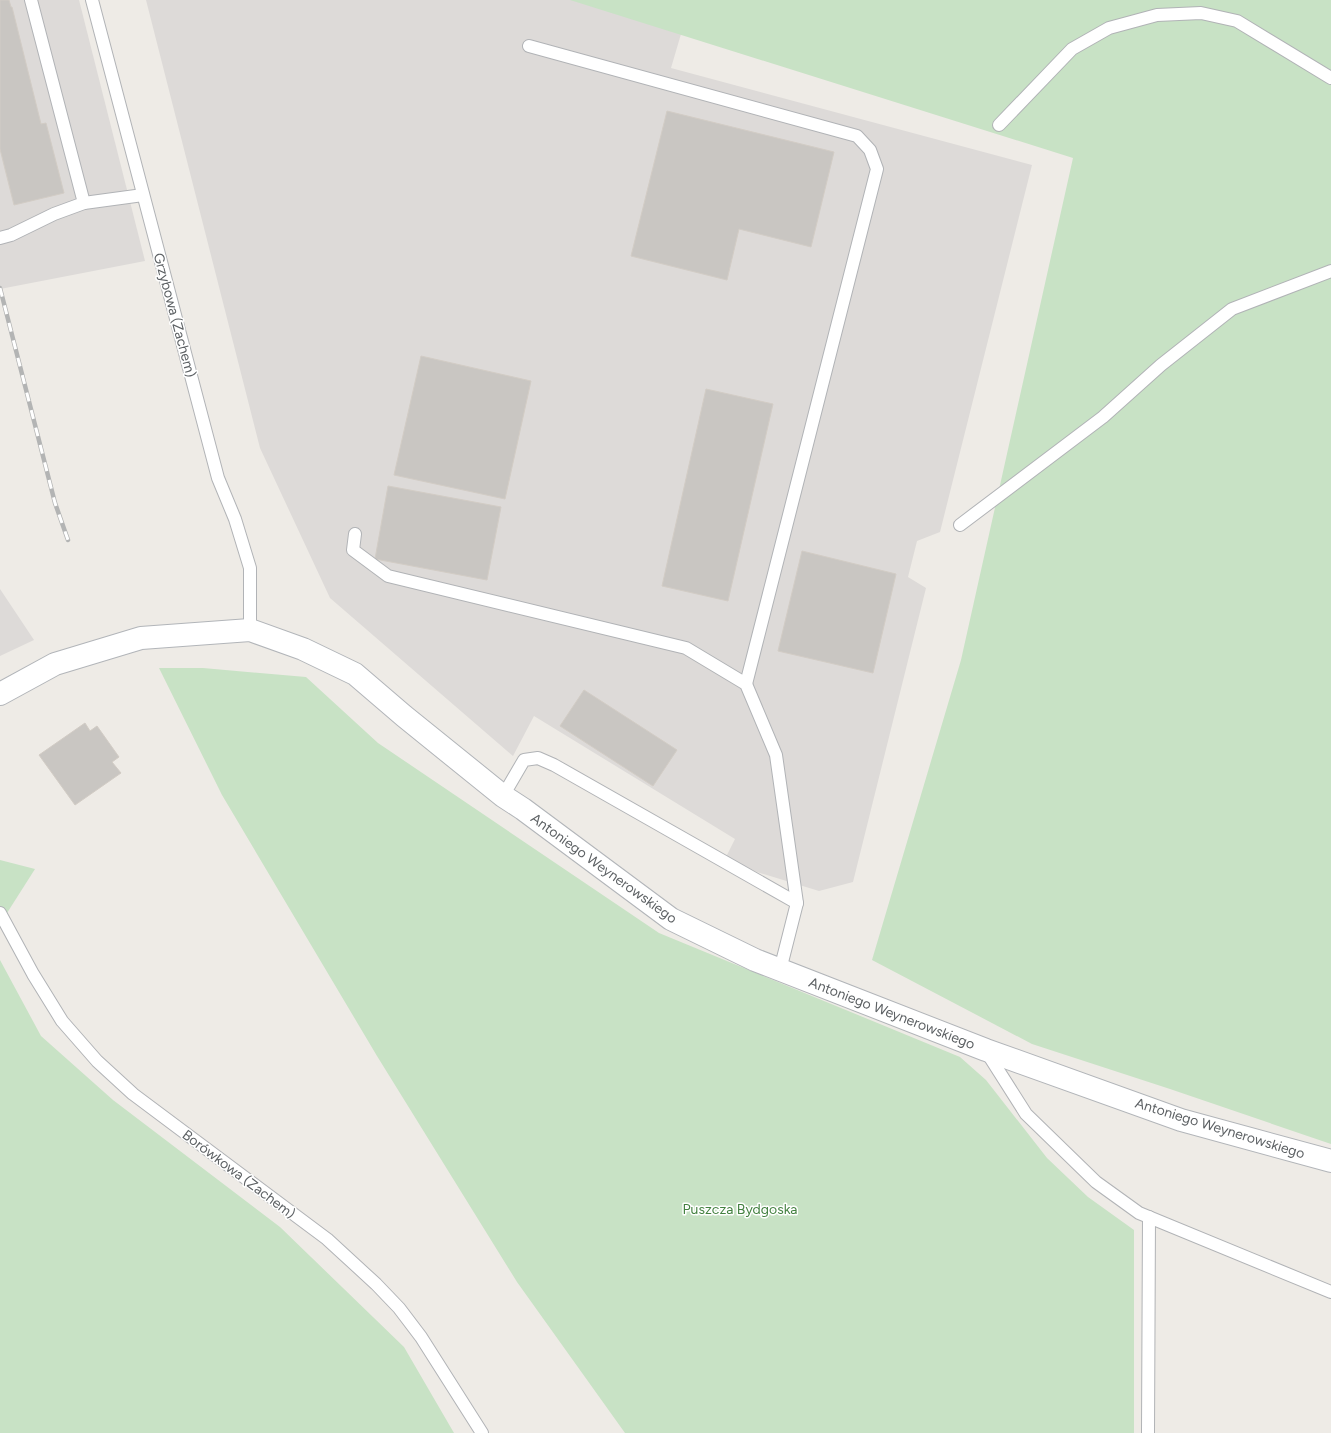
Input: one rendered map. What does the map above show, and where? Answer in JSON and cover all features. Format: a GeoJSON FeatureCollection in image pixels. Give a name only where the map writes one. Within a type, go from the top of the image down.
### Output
{"type":"FeatureCollection","features":[{"type":"Feature","properties":{"kind":"street","name":"Antoniego Weynerowskiego"},"geometry":{"type":"LineString","coordinates":[[0,694],[55,664],[141,638],[250,630],[303,649],[355,674],[404,716],[503,796],[523,809],[671,919],[755,960],[986,1050],[1181,1120],[1331,1161]]}},
{"type":"Feature","properties":{"kind":"lane"},"geometry":{"type":"LineString","coordinates":[[31,0],[84,203]]}},
{"type":"Feature","properties":{"kind":"lane","name":"Grzybowa (Zachem)"},"geometry":{"type":"LineString","coordinates":[[92,0],[218,478],[235,519],[250,568],[250,630]]}},
{"type":"Feature","properties":{"kind":"lane"},"geometry":{"type":"LineString","coordinates":[[999,125],[1072,49],[1108,28],[1157,15],[1201,13],[1237,21],[1331,78]]}},
{"type":"Feature","properties":{"kind":"lane"},"geometry":{"type":"LineString","coordinates":[[529,46],[857,136],[870,150],[875,163],[877,169],[746,684]]}},
{"type":"Feature","properties":{"kind":"lane"},"geometry":{"type":"LineString","coordinates":[[0,238],[11,235],[54,214],[84,203],[144,195]]}},
{"type":"Feature","properties":{"kind":"lane"},"geometry":{"type":"LineString","coordinates":[[960,525],[1103,417],[1161,365],[1232,309],[1331,271]]}},
{"type":"Feature","properties":{"kind":"lane"},"geometry":{"type":"LineString","coordinates":[[355,534],[353,550],[388,576],[686,648],[746,684],[776,755],[797,903],[780,970]]}},
{"type":"Feature","properties":{"kind":"lane"},"geometry":{"type":"LineString","coordinates":[[503,796],[524,760],[538,758],[554,765],[797,903]]}},
{"type":"Feature","properties":{"kind":"lane","name":"Borówkowa (Zachem)"},"geometry":{"type":"LineString","coordinates":[[0,913],[33,974],[62,1021],[97,1061],[133,1094],[327,1239],[376,1284],[399,1308],[421,1337],[482,1433]]}},
{"type":"Feature","properties":{"kind":"lane"},"geometry":{"type":"LineString","coordinates":[[986,1050],[1026,1114],[1096,1182],[1139,1213],[1331,1292]]}},
{"type":"Feature","properties":{"kind":"lane"},"geometry":{"type":"LineString","coordinates":[[1148,1433],[1149,1217]]}},
{"type":"Feature","properties":{"kind":"shaded area"},"geometry":{"type":"Polygon","coordinates":[[[0,0],[79,0],[145,261],[0,289],[0,0]]]}},
{"type":"Feature","properties":{"kind":"shaded area"},"geometry":{"type":"Polygon","coordinates":[[[146,0],[691,0],[671,68],[1032,165],[940,532],[917,541],[908,577],[926,588],[853,882],[819,891],[757,872],[726,857],[735,839],[534,716],[513,756],[330,598],[260,448],[146,0]]]}},
{"type":"Feature","properties":{"kind":"shaded area"},"geometry":{"type":"Polygon","coordinates":[[[0,589],[34,640],[0,656],[0,589]]]}},
{"type":"Feature","properties":{"kind":"green space"},"geometry":{"type":"Polygon","coordinates":[[[570,0],[1331,0],[1331,1144],[1032,1044],[872,960],[961,660],[1073,158],[570,0]]]}},
{"type":"Feature","properties":{"kind":"green space","name":"Puszcza Bydgoska"},"geometry":{"type":"Polygon","coordinates":[[[159,668],[203,668],[306,677],[378,743],[659,933],[960,1057],[986,1080],[1047,1158],[1088,1197],[1134,1230],[1134,1433],[625,1433],[517,1282],[377,1056],[222,795],[159,668]]]}},
{"type":"Feature","properties":{"kind":"green space"},"geometry":{"type":"Polygon","coordinates":[[[0,860],[35,869],[0,924],[0,860]]]}},
{"type":"Feature","properties":{"kind":"green space"},"geometry":{"type":"Polygon","coordinates":[[[0,960],[41,1036],[113,1100],[280,1227],[404,1347],[454,1433],[0,1433],[0,960]]]}},
{"type":"Feature","properties":{"kind":"building"},"geometry":{"type":"Polygon","coordinates":[[[0,0],[9,0],[12,7],[41,124],[46,123],[64,193],[14,205],[0,149],[0,0]]]}},
{"type":"Feature","properties":{"kind":"building"},"geometry":{"type":"Polygon","coordinates":[[[667,111],[834,152],[811,247],[739,229],[727,280],[631,256],[667,111]]]}},
{"type":"Feature","properties":{"kind":"building"},"geometry":{"type":"Polygon","coordinates":[[[421,356],[531,381],[505,499],[394,475],[421,356]]]}},
{"type":"Feature","properties":{"kind":"building"},"geometry":{"type":"Polygon","coordinates":[[[706,389],[773,404],[728,601],[662,586],[706,389]]]}},
{"type":"Feature","properties":{"kind":"building"},"geometry":{"type":"Polygon","coordinates":[[[388,486],[501,507],[487,580],[375,559],[388,486]]]}},
{"type":"Feature","properties":{"kind":"building"},"geometry":{"type":"Polygon","coordinates":[[[802,551],[896,574],[873,673],[778,651],[802,551]]]}},
{"type":"Feature","properties":{"kind":"building"},"geometry":{"type":"Polygon","coordinates":[[[584,690],[677,750],[653,786],[560,726],[584,690]]]}},
{"type":"Feature","properties":{"kind":"building"},"geometry":{"type":"Polygon","coordinates":[[[85,723],[90,731],[97,726],[119,757],[112,762],[121,773],[75,805],[39,755],[85,723]]]}},
{"type":"Feature","properties":{"kind":"railway"},"geometry":{"type":"LineString","coordinates":[[0,288],[55,503],[68,540]]}}]}
